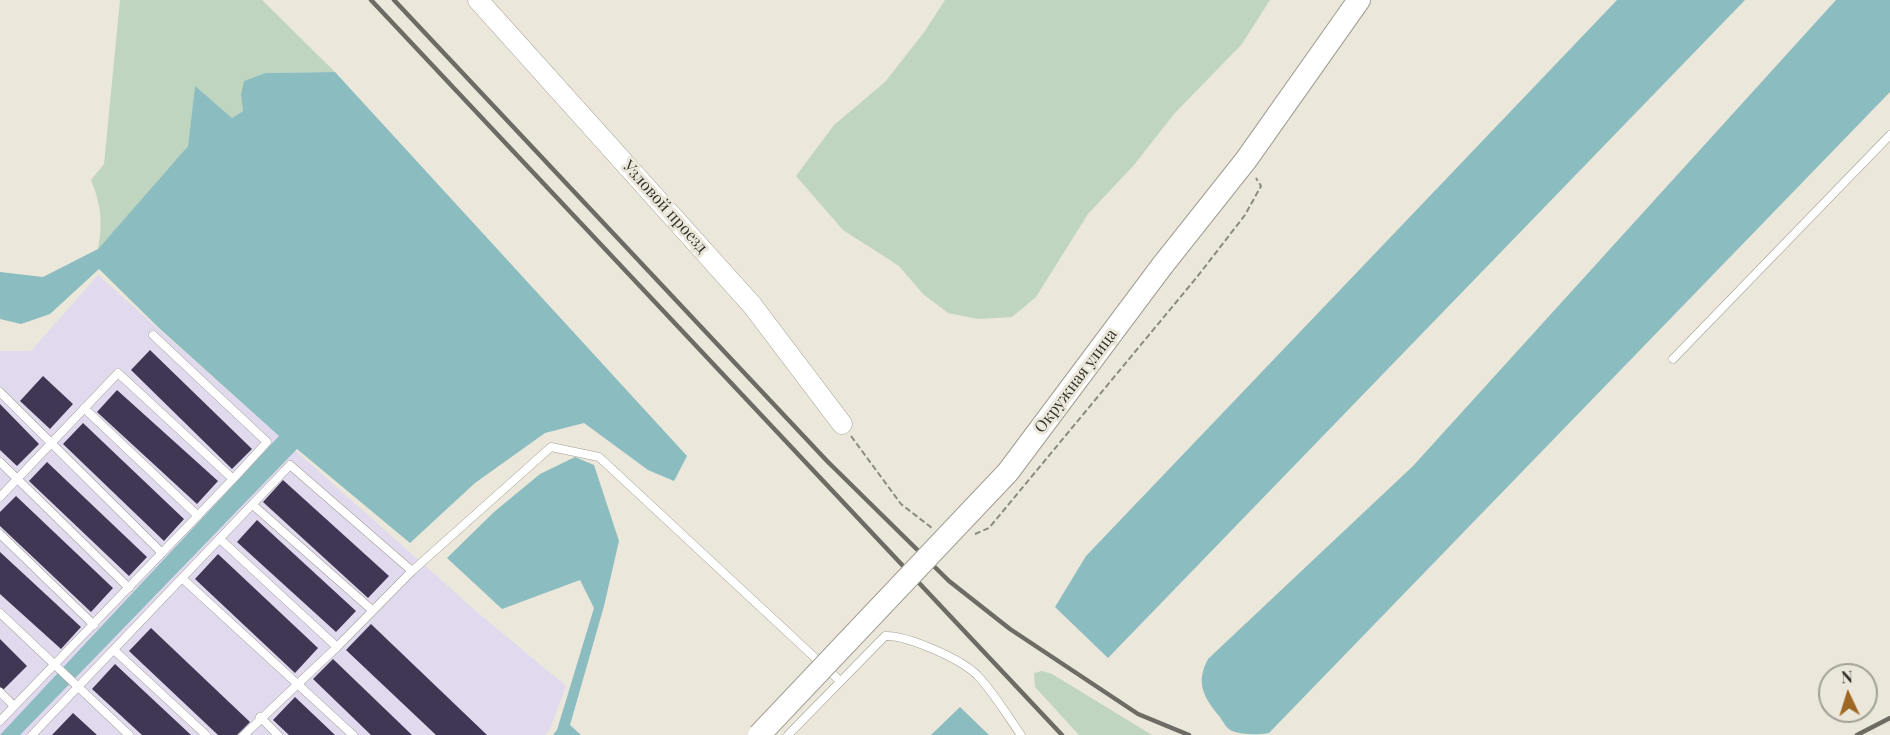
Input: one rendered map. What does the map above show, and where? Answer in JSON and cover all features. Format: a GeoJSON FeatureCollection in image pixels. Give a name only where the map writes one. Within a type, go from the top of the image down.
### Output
{"type":"FeatureCollection","features":[{"type":"Feature","properties":{"kind":"main road","name":"Окружная улица"},"geometry":{"type":"LineString","coordinates":[[759,735],[1008,472],[1162,266],[1246,160],[1359,0]]}},
{"type":"Feature","properties":{"kind":"street","name":"Узловой проезд"},"geometry":{"type":"LineString","coordinates":[[478,0],[752,305],[842,424]]}},
{"type":"Feature","properties":{"kind":"lane"},"geometry":{"type":"LineString","coordinates":[[1673,359],[1890,135]]}},
{"type":"Feature","properties":{"kind":"lane"},"geometry":{"type":"LineString","coordinates":[[0,721],[267,442],[153,335]]}},
{"type":"Feature","properties":{"kind":"lane"},"geometry":{"type":"LineString","coordinates":[[0,497],[118,373],[233,479]]}},
{"type":"Feature","properties":{"kind":"lane"},"geometry":{"type":"LineString","coordinates":[[0,392],[162,553]]}},
{"type":"Feature","properties":{"kind":"lane"},"geometry":{"type":"LineString","coordinates":[[84,408],[198,516]]}},
{"type":"Feature","properties":{"kind":"lane"},"geometry":{"type":"LineString","coordinates":[[244,735],[260,717],[337,647],[412,571],[551,447],[599,457],[840,681]]}},
{"type":"Feature","properties":{"kind":"lane"},"geometry":{"type":"LineString","coordinates":[[0,462],[129,588]]}},
{"type":"Feature","properties":{"kind":"lane"},"geometry":{"type":"LineString","coordinates":[[34,734],[254,506],[290,465],[412,571]]}},
{"type":"Feature","properties":{"kind":"lane"},"geometry":{"type":"LineString","coordinates":[[254,506],[372,610]]}},
{"type":"Feature","properties":{"kind":"lane"},"geometry":{"type":"LineString","coordinates":[[0,534],[94,625]]}},
{"type":"Feature","properties":{"kind":"lane"},"geometry":{"type":"LineString","coordinates":[[221,540],[337,647]]}},
{"type":"Feature","properties":{"kind":"lane"},"geometry":{"type":"LineString","coordinates":[[183,579],[298,682],[353,735]]}},
{"type":"Feature","properties":{"kind":"lane"},"geometry":{"type":"LineString","coordinates":[[0,613],[129,735]]}},
{"type":"Feature","properties":{"kind":"lane"},"geometry":{"type":"LineString","coordinates":[[788,735],[885,636],[908,637],[975,673],[1021,735]]}},
{"type":"Feature","properties":{"kind":"lane"},"geometry":{"type":"LineString","coordinates":[[114,650],[206,735]]}},
{"type":"Feature","properties":{"kind":"lane"},"geometry":{"type":"LineString","coordinates":[[0,692],[14,706]]}},
{"type":"Feature","properties":{"kind":"lane"},"geometry":{"type":"LineString","coordinates":[[260,717],[278,735]]}},
{"type":"Feature","properties":{"kind":"shaded area"},"geometry":{"type":"Polygon","coordinates":[[[98,275],[477,612],[566,686],[550,729],[545,735],[0,735],[0,351],[31,351],[98,275]]]}},
{"type":"Feature","properties":{"kind":"green space"},"geometry":{"type":"Polygon","coordinates":[[[120,0],[262,0],[335,72],[266,73],[241,95],[243,111],[232,118],[195,87],[188,146],[98,249],[100,214],[91,180],[104,164],[120,0]]]}},
{"type":"Feature","properties":{"kind":"green space"},"geometry":{"type":"Polygon","coordinates":[[[945,0],[1270,0],[1242,44],[1174,114],[1134,165],[1088,214],[1036,297],[1012,317],[978,319],[948,313],[923,294],[899,266],[843,230],[796,176],[834,125],[885,82],[925,31],[945,0]]]}},
{"type":"Feature","properties":{"kind":"green space"},"geometry":{"type":"Polygon","coordinates":[[[1042,671],[1052,674],[1152,735],[1079,735],[1035,687],[1034,673],[1042,671]]]}},
{"type":"Feature","properties":{"kind":"water"},"geometry":{"type":"Polygon","coordinates":[[[1617,0],[1745,0],[1108,658],[1055,607],[1086,556],[1617,0]]]}},
{"type":"Feature","properties":{"kind":"water"},"geometry":{"type":"Polygon","coordinates":[[[1836,0],[1890,0],[1890,92],[1269,733],[1245,734],[1228,729],[1203,690],[1202,676],[1208,659],[1413,466],[1836,0]]]}},
{"type":"Feature","properties":{"kind":"water"},"geometry":{"type":"Polygon","coordinates":[[[335,72],[687,456],[674,481],[648,470],[584,423],[545,433],[475,483],[410,543],[297,449],[20,735],[0,735],[279,436],[159,328],[99,269],[50,314],[21,324],[0,319],[0,272],[43,277],[98,249],[188,146],[195,86],[232,118],[243,111],[241,95],[244,81],[266,73],[335,72]]]}},
{"type":"Feature","properties":{"kind":"water"},"geometry":{"type":"Polygon","coordinates":[[[575,457],[594,465],[619,541],[604,606],[570,725],[581,735],[553,735],[557,730],[594,608],[580,580],[502,609],[447,558],[494,512],[540,474],[575,457]]]}},
{"type":"Feature","properties":{"kind":"water"},"geometry":{"type":"Polygon","coordinates":[[[960,707],[989,735],[931,735],[960,707]]]}},
{"type":"Feature","properties":{"kind":"building"},"geometry":{"type":"Polygon","coordinates":[[[150,350],[252,449],[232,469],[131,370],[150,350]]]}},
{"type":"Feature","properties":{"kind":"building"},"geometry":{"type":"Polygon","coordinates":[[[43,376],[73,404],[50,429],[20,401],[43,376]]]}},
{"type":"Feature","properties":{"kind":"building"},"geometry":{"type":"Polygon","coordinates":[[[117,390],[218,481],[197,504],[97,412],[117,390]]]}},
{"type":"Feature","properties":{"kind":"building"},"geometry":{"type":"Polygon","coordinates":[[[0,404],[39,444],[17,466],[0,450],[0,404]]]}},
{"type":"Feature","properties":{"kind":"building"},"geometry":{"type":"Polygon","coordinates":[[[83,423],[184,519],[164,541],[63,444],[83,423]]]}},
{"type":"Feature","properties":{"kind":"building"},"geometry":{"type":"Polygon","coordinates":[[[47,462],[147,557],[129,576],[29,481],[47,462]]]}},
{"type":"Feature","properties":{"kind":"building"},"geometry":{"type":"Polygon","coordinates":[[[283,480],[389,576],[368,598],[263,502],[283,480]]]}},
{"type":"Feature","properties":{"kind":"building"},"geometry":{"type":"Polygon","coordinates":[[[16,496],[113,588],[91,612],[0,526],[0,512],[16,496]]]}},
{"type":"Feature","properties":{"kind":"building"},"geometry":{"type":"Polygon","coordinates":[[[257,520],[356,611],[336,632],[237,542],[257,520]]]}},
{"type":"Feature","properties":{"kind":"building"},"geometry":{"type":"Polygon","coordinates":[[[0,552],[81,627],[61,649],[0,594],[0,552]]]}},
{"type":"Feature","properties":{"kind":"building"},"geometry":{"type":"Polygon","coordinates":[[[218,554],[318,648],[295,673],[195,579],[218,554]]]}},
{"type":"Feature","properties":{"kind":"building"},"geometry":{"type":"Polygon","coordinates":[[[371,624],[487,735],[436,735],[346,650],[371,624]]]}},
{"type":"Feature","properties":{"kind":"building"},"geometry":{"type":"Polygon","coordinates":[[[151,628],[250,722],[237,735],[218,735],[129,651],[151,628]]]}},
{"type":"Feature","properties":{"kind":"building"},"geometry":{"type":"Polygon","coordinates":[[[0,639],[27,666],[3,690],[0,687],[0,639]]]}},
{"type":"Feature","properties":{"kind":"building"},"geometry":{"type":"Polygon","coordinates":[[[333,659],[412,735],[371,735],[313,679],[333,659]]]}},
{"type":"Feature","properties":{"kind":"building"},"geometry":{"type":"Polygon","coordinates":[[[115,664],[191,735],[142,735],[92,689],[115,664]]]}},
{"type":"Feature","properties":{"kind":"building"},"geometry":{"type":"Polygon","coordinates":[[[295,697],[335,735],[289,735],[273,720],[295,697]]]}},
{"type":"Feature","properties":{"kind":"building"},"geometry":{"type":"Polygon","coordinates":[[[73,713],[97,735],[52,735],[73,713]]]}},
{"type":"Feature","properties":{"kind":"railway"},"geometry":{"type":"LineString","coordinates":[[371,0],[1062,735]]}},
{"type":"Feature","properties":{"kind":"railway"},"geometry":{"type":"LineString","coordinates":[[394,0],[827,461],[949,581],[1010,629],[1138,714],[1189,735]]}},
{"type":"Feature","properties":{"kind":"railway"},"geometry":{"type":"LineString","coordinates":[[1857,735],[1890,718]]}}]}
